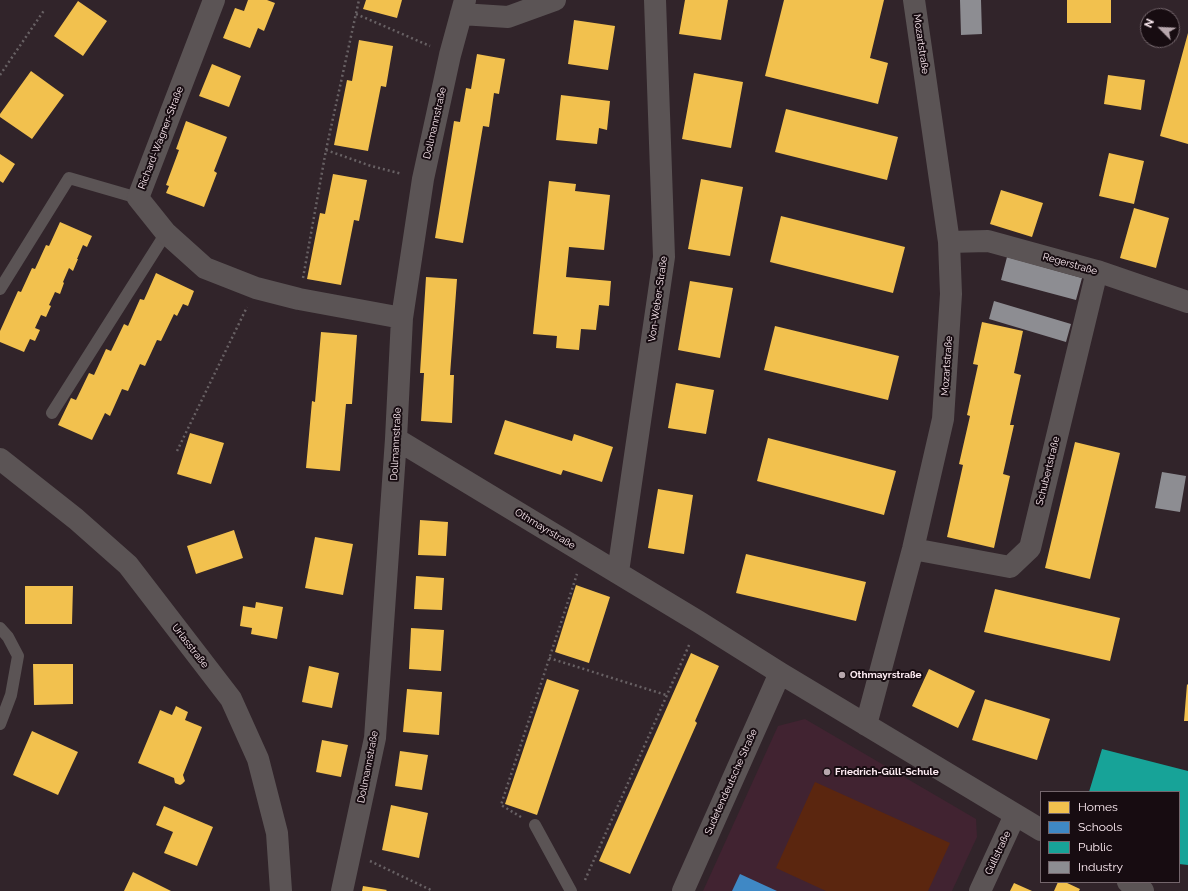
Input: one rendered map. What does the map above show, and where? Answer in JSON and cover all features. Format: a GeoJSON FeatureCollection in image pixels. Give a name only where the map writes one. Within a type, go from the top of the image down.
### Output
{"type":"FeatureCollection","features":[{"type":"Feature","properties":{"kind":"street","name":"Richard-Wagner-Straße"},"geometry":{"type":"LineString","coordinates":[[214,0],[138,198],[166,233],[205,268],[256,288],[299,299],[402,318]]}},
{"type":"Feature","properties":{"kind":"street"},"geometry":{"type":"LineString","coordinates":[[463,7],[508,17],[555,0]]}},
{"type":"Feature","properties":{"kind":"street","name":"Von-Weber-Straße"},"geometry":{"type":"LineString","coordinates":[[618,572],[664,257],[655,0]]}},
{"type":"Feature","properties":{"kind":"street","name":"Mozartstraße"},"geometry":{"type":"LineString","coordinates":[[866,725],[913,549],[943,419],[951,294],[950,242],[914,0]]}},
{"type":"Feature","properties":{"kind":"street","name":"Dollmannstraße"},"geometry":{"type":"LineString","coordinates":[[342,891],[375,738],[396,439],[402,318],[423,179],[450,55],[463,7]]}},
{"type":"Feature","properties":{"kind":"street","name":"Regerstraße"},"geometry":{"type":"LineString","coordinates":[[950,242],[988,241],[1097,271],[1188,302]]}},
{"type":"Feature","properties":{"kind":"street","name":"Schubertstraße"},"geometry":{"type":"LineString","coordinates":[[913,549],[1010,567],[1030,548],[1097,271]]}},
{"type":"Feature","properties":{"kind":"street","name":"Othmayrstraße"},"geometry":{"type":"LineString","coordinates":[[396,439],[618,572],[780,673],[1040,829]]}},
{"type":"Feature","properties":{"kind":"street","name":"Urlasstraße"},"geometry":{"type":"LineString","coordinates":[[0,459],[76,518],[128,565],[231,699],[258,759],[278,833],[281,891]]}},
{"type":"Feature","properties":{"kind":"street","name":"Sudetendeutsche Straße"},"geometry":{"type":"LineString","coordinates":[[683,891],[780,673]]}},
{"type":"Feature","properties":{"kind":"street","name":"Güllstraße"},"geometry":{"type":"LineString","coordinates":[[980,891],[1015,815]]}},
{"type":"Feature","properties":{"kind":"street"},"geometry":{"type":"LineString","coordinates":[[1130,883],[1143,891]]}},
{"type":"Feature","properties":{"kind":"lane"},"geometry":{"type":"LineString","coordinates":[[0,289],[68,178],[138,198]]}},
{"type":"Feature","properties":{"kind":"lane"},"geometry":{"type":"LineString","coordinates":[[52,413],[166,233]]}},
{"type":"Feature","properties":{"kind":"lane"},"geometry":{"type":"LineString","coordinates":[[0,628],[8,636],[18,656],[11,695],[0,724]]}},
{"type":"Feature","properties":{"kind":"lane"},"geometry":{"type":"LineString","coordinates":[[535,826],[571,891]]}},
{"type":"Feature","properties":{"kind":"path"},"geometry":{"type":"LineString","coordinates":[[299,299],[326,150],[359,0]]}},
{"type":"Feature","properties":{"kind":"path"},"geometry":{"type":"LineString","coordinates":[[0,75],[45,9]]}},
{"type":"Feature","properties":{"kind":"path"},"geometry":{"type":"LineString","coordinates":[[356,14],[450,55]]}},
{"type":"Feature","properties":{"kind":"path"},"geometry":{"type":"LineString","coordinates":[[326,150],[371,166],[423,179]]}},
{"type":"Feature","properties":{"kind":"path"},"geometry":{"type":"LineString","coordinates":[[177,451],[220,366],[256,288]]}},
{"type":"Feature","properties":{"kind":"path"},"geometry":{"type":"LineString","coordinates":[[535,826],[501,805],[584,552]]}},
{"type":"Feature","properties":{"kind":"path"},"geometry":{"type":"LineString","coordinates":[[583,884],[699,622]]}},
{"type":"Feature","properties":{"kind":"path"},"geometry":{"type":"LineString","coordinates":[[549,658],[666,696]]}},
{"type":"Feature","properties":{"kind":"path"},"geometry":{"type":"LineString","coordinates":[[351,852],[433,891]]}},
{"type":"Feature","properties":{"kind":"shaded area","name":"Friedrich-Güll-Schule"},"geometry":{"type":"Polygon","coordinates":[[[805,719],[976,819],[977,837],[952,891],[703,891],[778,726],[805,719]]]}},
{"type":"Feature","properties":{"kind":"shaded area"},"geometry":{"type":"Polygon","coordinates":[[[815,782],[950,843],[928,891],[826,891],[776,868],[815,782]]]}},
{"type":"Feature","properties":{"kind":"building: Homes"},"geometry":{"type":"Polygon","coordinates":[[[248,0],[267,0],[275,3],[264,31],[258,28],[250,48],[223,38],[235,8],[244,11],[248,0]]]}},
{"type":"Feature","properties":{"kind":"building: Homes"},"geometry":{"type":"Polygon","coordinates":[[[366,0],[402,0],[397,18],[363,9],[366,0]]]}},
{"type":"Feature","properties":{"kind":"building: Homes"},"geometry":{"type":"Polygon","coordinates":[[[685,0],[728,0],[721,40],[679,34],[685,0]]]}},
{"type":"Feature","properties":{"kind":"building: Homes"},"geometry":{"type":"Polygon","coordinates":[[[784,0],[884,0],[870,58],[888,63],[878,104],[765,76],[784,0]]]}},
{"type":"Feature","properties":{"kind":"building: Homes"},"geometry":{"type":"Polygon","coordinates":[[[1067,0],[1111,0],[1111,23],[1067,23],[1067,0]]]}},
{"type":"Feature","properties":{"kind":"building: Homes"},"geometry":{"type":"Polygon","coordinates":[[[78,1],[107,21],[83,56],[54,36],[78,1]]]}},
{"type":"Feature","properties":{"kind":"building: Homes"},"geometry":{"type":"Polygon","coordinates":[[[574,20],[615,26],[608,70],[568,64],[574,20]]]}},
{"type":"Feature","properties":{"kind":"building: Homes"},"geometry":{"type":"Polygon","coordinates":[[[1188,33],[1188,144],[1160,136],[1188,33]]]}},
{"type":"Feature","properties":{"kind":"building: Homes"},"geometry":{"type":"Polygon","coordinates":[[[359,40],[393,46],[386,87],[381,86],[368,151],[334,145],[347,80],[352,81],[359,40]]]}},
{"type":"Feature","properties":{"kind":"building: Homes"},"geometry":{"type":"Polygon","coordinates":[[[477,54],[505,59],[499,94],[494,93],[489,127],[483,126],[463,243],[435,238],[454,121],[460,122],[466,88],[471,89],[477,54]]]}},
{"type":"Feature","properties":{"kind":"building: Homes"},"geometry":{"type":"Polygon","coordinates":[[[212,64],[241,76],[229,107],[199,96],[212,64]]]}},
{"type":"Feature","properties":{"kind":"building: Homes"},"geometry":{"type":"Polygon","coordinates":[[[31,71],[64,95],[32,139],[0,117],[0,114],[31,71]]]}},
{"type":"Feature","properties":{"kind":"building: Homes"},"geometry":{"type":"Polygon","coordinates":[[[694,73],[743,82],[731,148],[682,139],[694,73]]]}},
{"type":"Feature","properties":{"kind":"building: Homes"},"geometry":{"type":"Polygon","coordinates":[[[1108,75],[1145,80],[1141,110],[1104,104],[1108,75]]]}},
{"type":"Feature","properties":{"kind":"building: Homes"},"geometry":{"type":"Polygon","coordinates":[[[561,95],[610,101],[607,130],[599,128],[597,144],[556,140],[561,95]]]}},
{"type":"Feature","properties":{"kind":"building: Homes"},"geometry":{"type":"Polygon","coordinates":[[[786,109],[898,137],[887,180],[775,152],[786,109]]]}},
{"type":"Feature","properties":{"kind":"building: Homes"},"geometry":{"type":"Polygon","coordinates":[[[186,121],[227,137],[214,171],[217,173],[204,207],[166,193],[169,186],[166,185],[179,150],[176,149],[186,121]]]}},
{"type":"Feature","properties":{"kind":"building: Homes"},"geometry":{"type":"Polygon","coordinates":[[[1109,153],[1144,161],[1134,204],[1099,196],[1109,153]]]}},
{"type":"Feature","properties":{"kind":"building: Homes"},"geometry":{"type":"Polygon","coordinates":[[[0,154],[15,164],[3,183],[0,181],[0,154]]]}},
{"type":"Feature","properties":{"kind":"building: Homes"},"geometry":{"type":"Polygon","coordinates":[[[333,174],[367,180],[359,221],[354,220],[341,285],[307,279],[320,213],[325,214],[333,174]]]}},
{"type":"Feature","properties":{"kind":"building: Homes"},"geometry":{"type":"Polygon","coordinates":[[[701,179],[743,187],[730,256],[688,249],[701,179]]]}},
{"type":"Feature","properties":{"kind":"building: Homes"},"geometry":{"type":"Polygon","coordinates":[[[549,181],[576,184],[575,191],[610,195],[604,250],[569,247],[566,277],[611,281],[609,306],[599,305],[596,330],[581,329],[579,350],[556,348],[557,336],[533,334],[549,181]]]}},
{"type":"Feature","properties":{"kind":"building: Homes"},"geometry":{"type":"Polygon","coordinates":[[[1001,190],[1043,203],[1032,237],[990,224],[1001,190]]]}},
{"type":"Feature","properties":{"kind":"building: Homes"},"geometry":{"type":"Polygon","coordinates":[[[1134,208],[1169,218],[1156,268],[1120,258],[1134,208]]]}},
{"type":"Feature","properties":{"kind":"building: Homes"},"geometry":{"type":"Polygon","coordinates":[[[781,216],[905,247],[893,293],[770,262],[781,216]]]}},
{"type":"Feature","properties":{"kind":"building: Homes"},"geometry":{"type":"Polygon","coordinates":[[[60,222],[92,236],[87,247],[83,245],[73,271],[69,268],[60,294],[55,292],[49,305],[51,306],[46,317],[41,315],[35,328],[40,330],[35,341],[30,339],[24,352],[0,342],[0,331],[18,291],[21,292],[32,268],[35,269],[46,245],[49,246],[60,222]]]}},
{"type":"Feature","properties":{"kind":"building: Homes"},"geometry":{"type":"Polygon","coordinates":[[[156,273],[194,291],[188,306],[183,304],[177,316],[174,314],[161,341],[157,340],[145,366],[140,364],[128,391],[122,389],[110,416],[105,413],[92,440],[58,425],[71,398],[76,400],[89,373],[94,375],[106,349],[111,351],[124,324],[128,326],[140,299],[144,300],[156,273]]]}},
{"type":"Feature","properties":{"kind":"building: Homes"},"geometry":{"type":"Polygon","coordinates":[[[426,277],[457,279],[450,375],[454,375],[452,423],[421,421],[424,373],[420,373],[426,277]]]}},
{"type":"Feature","properties":{"kind":"building: Homes"},"geometry":{"type":"Polygon","coordinates":[[[690,281],[733,288],[720,358],[678,350],[690,281]]]}},
{"type":"Feature","properties":{"kind":"building: Homes"},"geometry":{"type":"Polygon","coordinates":[[[982,322],[1023,331],[1014,373],[1021,375],[1010,425],[1014,425],[1003,474],[1010,476],[994,548],[947,537],[963,465],[959,464],[970,416],[967,415],[978,365],[973,364],[982,322]]]}},
{"type":"Feature","properties":{"kind":"building: Homes"},"geometry":{"type":"Polygon","coordinates":[[[775,326],[899,356],[888,400],[764,370],[775,326]]]}},
{"type":"Feature","properties":{"kind":"building: Homes"},"geometry":{"type":"Polygon","coordinates":[[[321,332],[357,335],[352,404],[346,404],[340,471],[306,468],[312,401],[315,402],[321,332]]]}},
{"type":"Feature","properties":{"kind":"building: Homes"},"geometry":{"type":"Polygon","coordinates":[[[676,383],[714,390],[706,434],[668,428],[676,383]]]}},
{"type":"Feature","properties":{"kind":"building: Homes"},"geometry":{"type":"Polygon","coordinates":[[[505,420],[572,441],[574,434],[613,447],[602,482],[563,470],[561,475],[494,454],[505,420]]]}},
{"type":"Feature","properties":{"kind":"building: Homes"},"geometry":{"type":"Polygon","coordinates":[[[190,433],[224,443],[211,484],[177,474],[190,433]]]}},
{"type":"Feature","properties":{"kind":"building: Homes"},"geometry":{"type":"Polygon","coordinates":[[[768,438],[896,471],[884,515],[757,481],[768,438]]]}},
{"type":"Feature","properties":{"kind":"building: Homes"},"geometry":{"type":"Polygon","coordinates":[[[1075,442],[1120,453],[1090,579],[1045,568],[1075,442]]]}},
{"type":"Feature","properties":{"kind":"building: Homes"},"geometry":{"type":"Polygon","coordinates":[[[658,489],[693,495],[684,554],[648,548],[658,489]]]}},
{"type":"Feature","properties":{"kind":"building: Homes"},"geometry":{"type":"Polygon","coordinates":[[[420,520],[448,522],[446,556],[418,555],[420,520]]]}},
{"type":"Feature","properties":{"kind":"building: Homes"},"geometry":{"type":"Polygon","coordinates":[[[234,530],[243,558],[196,574],[187,546],[234,530]]]}},
{"type":"Feature","properties":{"kind":"building: Homes"},"geometry":{"type":"Polygon","coordinates":[[[315,537],[353,544],[343,595],[305,588],[315,537]]]}},
{"type":"Feature","properties":{"kind":"building: Homes"},"geometry":{"type":"Polygon","coordinates":[[[746,554],[866,582],[856,621],[736,593],[746,554]]]}},
{"type":"Feature","properties":{"kind":"building: Homes"},"geometry":{"type":"Polygon","coordinates":[[[416,576],[444,578],[442,610],[414,609],[416,576]]]}},
{"type":"Feature","properties":{"kind":"building: Homes"},"geometry":{"type":"Polygon","coordinates":[[[576,585],[610,597],[589,663],[555,652],[576,585]]]}},
{"type":"Feature","properties":{"kind":"building: Homes"},"geometry":{"type":"Polygon","coordinates":[[[25,586],[73,586],[72,624],[25,624],[25,586]]]}},
{"type":"Feature","properties":{"kind":"building: Homes"},"geometry":{"type":"Polygon","coordinates":[[[995,589],[1120,618],[1110,661],[984,632],[995,589]]]}},
{"type":"Feature","properties":{"kind":"building: Homes"},"geometry":{"type":"Polygon","coordinates":[[[256,602],[283,607],[277,639],[251,634],[252,628],[240,626],[243,606],[255,608],[256,602]]]}},
{"type":"Feature","properties":{"kind":"building: Homes"},"geometry":{"type":"Polygon","coordinates":[[[411,628],[444,630],[441,671],[409,669],[411,628]]]}},
{"type":"Feature","properties":{"kind":"building: Homes"},"geometry":{"type":"Polygon","coordinates":[[[691,653],[719,666],[695,721],[697,723],[630,874],[599,861],[691,653]]]}},
{"type":"Feature","properties":{"kind":"building: Homes"},"geometry":{"type":"Polygon","coordinates":[[[33,664],[73,664],[73,704],[34,705],[33,664]]]}},
{"type":"Feature","properties":{"kind":"building: Homes"},"geometry":{"type":"Polygon","coordinates":[[[309,666],[339,673],[332,708],[302,702],[309,666]]]}},
{"type":"Feature","properties":{"kind":"building: Homes"},"geometry":{"type":"Polygon","coordinates":[[[929,669],[975,691],[958,728],[912,706],[929,669]]]}},
{"type":"Feature","properties":{"kind":"building: Homes"},"geometry":{"type":"Polygon","coordinates":[[[547,679],[579,690],[537,815],[505,804],[547,679]]]}},
{"type":"Feature","properties":{"kind":"building: Homes"},"geometry":{"type":"Polygon","coordinates":[[[1187,684],[1188,721],[1184,721],[1187,684]]]}},
{"type":"Feature","properties":{"kind":"building: Homes"},"geometry":{"type":"Polygon","coordinates":[[[407,689],[442,692],[439,735],[403,732],[407,689]]]}},
{"type":"Feature","properties":{"kind":"building: Homes"},"geometry":{"type":"Polygon","coordinates":[[[985,699],[1050,719],[1037,760],[972,740],[985,699]]]}},
{"type":"Feature","properties":{"kind":"building: Homes"},"geometry":{"type":"Polygon","coordinates":[[[176,706],[188,712],[185,720],[202,727],[183,775],[185,781],[180,785],[175,783],[174,778],[138,763],[160,710],[172,715],[176,706]]]}},
{"type":"Feature","properties":{"kind":"building: Homes"},"geometry":{"type":"Polygon","coordinates":[[[32,731],[78,752],[58,795],[13,775],[32,731]]]}},
{"type":"Feature","properties":{"kind":"building: Homes"},"geometry":{"type":"Polygon","coordinates":[[[322,740],[348,745],[341,777],[316,772],[322,740]]]}},
{"type":"Feature","properties":{"kind":"building: Homes"},"geometry":{"type":"Polygon","coordinates":[[[400,751],[428,755],[422,790],[395,786],[400,751]]]}},
{"type":"Feature","properties":{"kind":"building: Homes"},"geometry":{"type":"Polygon","coordinates":[[[391,805],[428,813],[419,858],[382,850],[391,805]]]}},
{"type":"Feature","properties":{"kind":"building: Homes"},"geometry":{"type":"Polygon","coordinates":[[[164,806],[213,827],[197,866],[164,853],[173,832],[156,825],[164,806]]]}},
{"type":"Feature","properties":{"kind":"building: Homes"},"geometry":{"type":"Polygon","coordinates":[[[133,872],[171,891],[124,891],[133,872]]]}},
{"type":"Feature","properties":{"kind":"building: Homes"},"geometry":{"type":"Polygon","coordinates":[[[1014,883],[1032,891],[1010,891],[1014,883]]]}},
{"type":"Feature","properties":{"kind":"building: Homes"},"geometry":{"type":"Polygon","coordinates":[[[1058,883],[1067,883],[1080,889],[1079,891],[1054,891],[1058,883]]]}},
{"type":"Feature","properties":{"kind":"building: Homes"},"geometry":{"type":"Polygon","coordinates":[[[363,886],[387,890],[362,891],[363,886]]]}},
{"type":"Feature","properties":{"kind":"building: Schools"},"geometry":{"type":"Polygon","coordinates":[[[740,874],[777,891],[732,891],[740,874]]]}},
{"type":"Feature","properties":{"kind":"building: Public"},"geometry":{"type":"Polygon","coordinates":[[[1102,749],[1188,771],[1188,865],[1180,864],[1180,791],[1089,791],[1102,749]]]}},
{"type":"Feature","properties":{"kind":"building: Industry"},"geometry":{"type":"Polygon","coordinates":[[[960,0],[981,0],[982,34],[961,35],[960,0]]]}},
{"type":"Feature","properties":{"kind":"building: Industry"},"geometry":{"type":"Polygon","coordinates":[[[1007,257],[1082,278],[1076,300],[1001,280],[1007,257]]]}},
{"type":"Feature","properties":{"kind":"building: Industry"},"geometry":{"type":"Polygon","coordinates":[[[994,301],[1071,324],[1066,342],[989,319],[994,301]]]}},
{"type":"Feature","properties":{"kind":"building: Industry"},"geometry":{"type":"Polygon","coordinates":[[[1162,472],[1186,476],[1180,512],[1155,508],[1162,472]]]}},
{"type":"Feature","properties":{"kind":"place","name":"Othmayrstraße"},"geometry":{"type":"Point","coordinates":[842,675]}},
{"type":"Feature","properties":{"kind":"place","name":"Friedrich-Güll-Schule"},"geometry":{"type":"Point","coordinates":[827,772]}}]}
